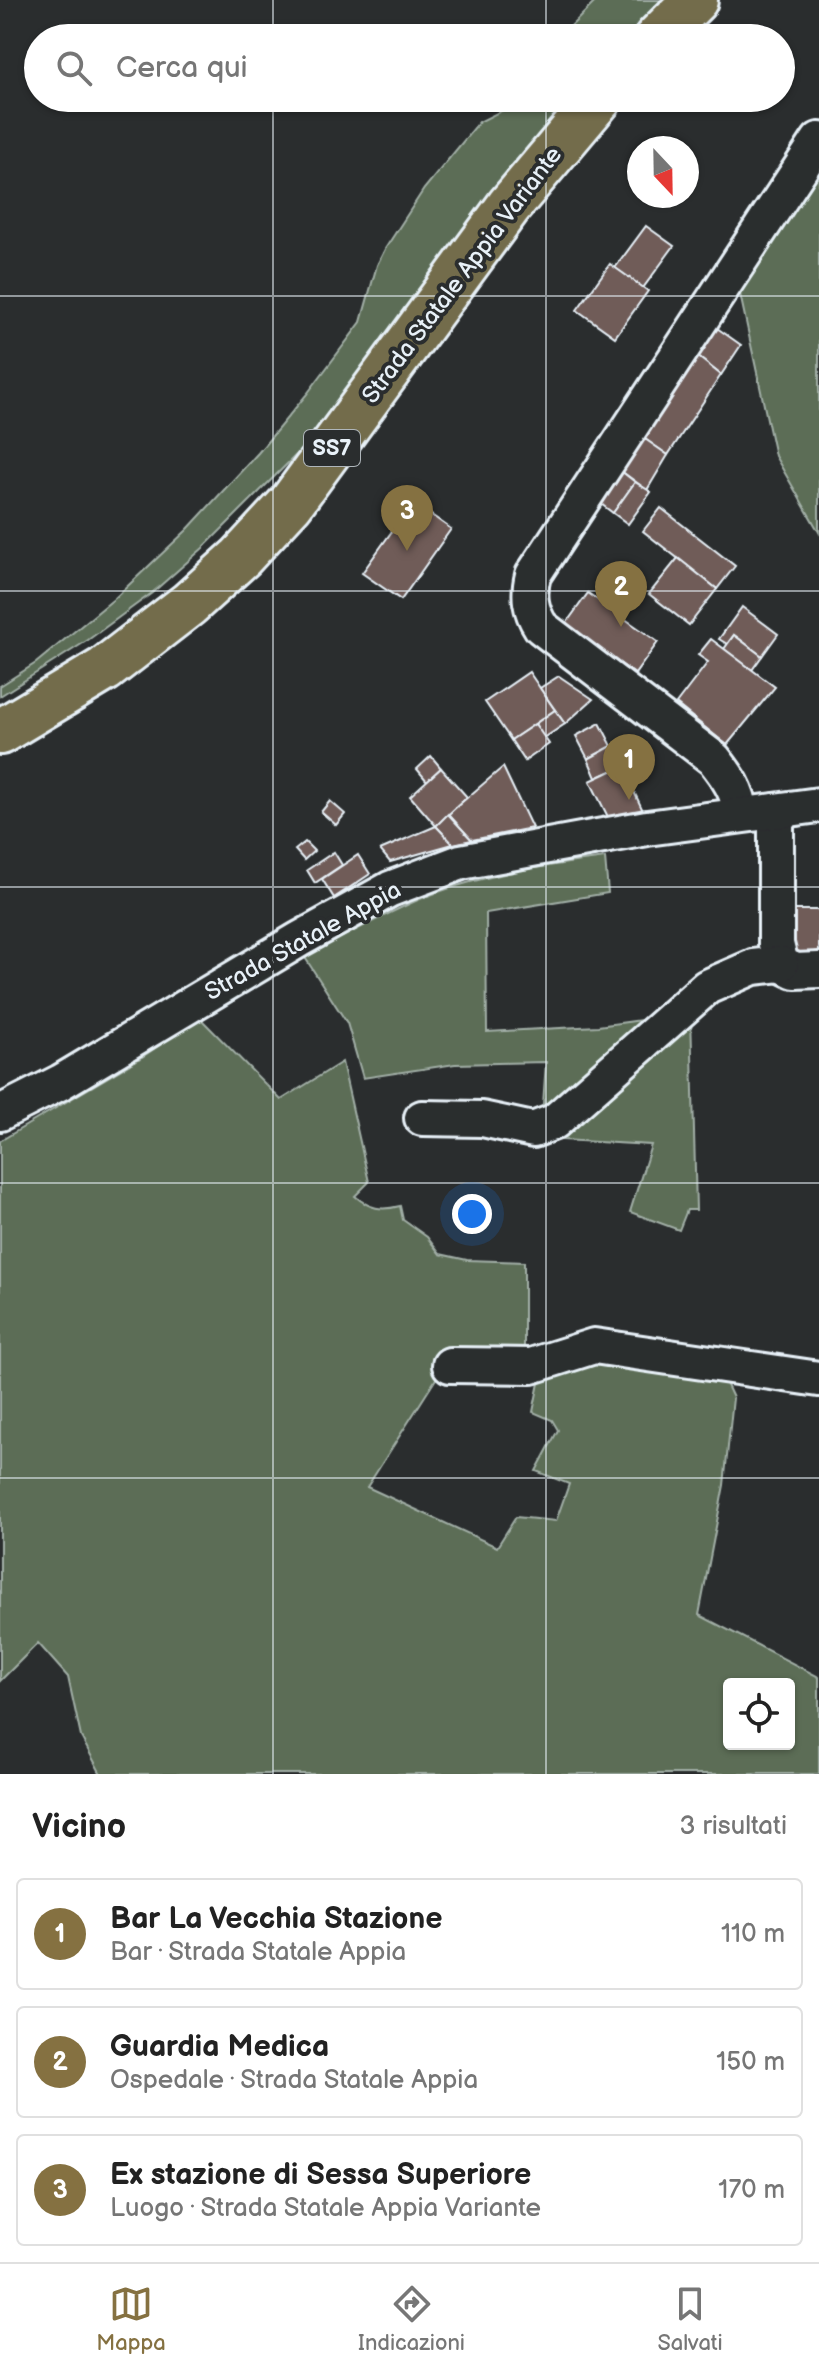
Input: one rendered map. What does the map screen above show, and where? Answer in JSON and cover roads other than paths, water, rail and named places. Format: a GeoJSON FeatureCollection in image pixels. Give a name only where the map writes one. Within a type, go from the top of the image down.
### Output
{"type":"FeatureCollection","features":[{"type":"Feature","properties":{"kind":"main road"},"geometry":{"type":"LineString","coordinates":[[671,24],[695,0]]}},
{"type":"Feature","properties":{"kind":"main road","name":"Strada Statale Appia Variante"},"geometry":{"type":"LineString","coordinates":[[0,732],[105,669],[189,604],[241,557],[291,503],[509,206],[588,112]]}},
{"type":"Feature","properties":{"kind":"street"},"geometry":{"type":"LineString","coordinates":[[741,814],[739,796],[714,759],[541,627],[530,606],[530,585],[533,575],[819,140]]}},
{"type":"Feature","properties":{"kind":"street","name":"Strada Statale Appia"},"geometry":{"type":"LineString","coordinates":[[0,1113],[61,1082],[300,939],[390,889],[461,862],[741,814],[819,805]]}},
{"type":"Feature","properties":{"kind":"street"},"geometry":{"type":"LineString","coordinates":[[776,811],[776,944],[781,964]]}},
{"type":"Feature","properties":{"kind":"street"},"geometry":{"type":"LineString","coordinates":[[422,1118],[482,1119],[533,1130],[554,1122],[707,987],[753,967],[781,964],[795,971],[819,970]]}},
{"type":"Feature","properties":{"kind":"street"},"geometry":{"type":"LineString","coordinates":[[450,1365],[531,1366],[594,1346],[819,1379]]}},
{"type":"Feature","properties":{"kind":"place","name":"Ex stazione di Sessa Superiore"},"geometry":{"type":"Point","coordinates":[407,551]}},
{"type":"Feature","properties":{"kind":"place","name":"Guardia Medica"},"geometry":{"type":"Point","coordinates":[621,627]}},
{"type":"Feature","properties":{"kind":"place","name":"Bar La Vecchia Stazione"},"geometry":{"type":"Point","coordinates":[629,800]}}]}
